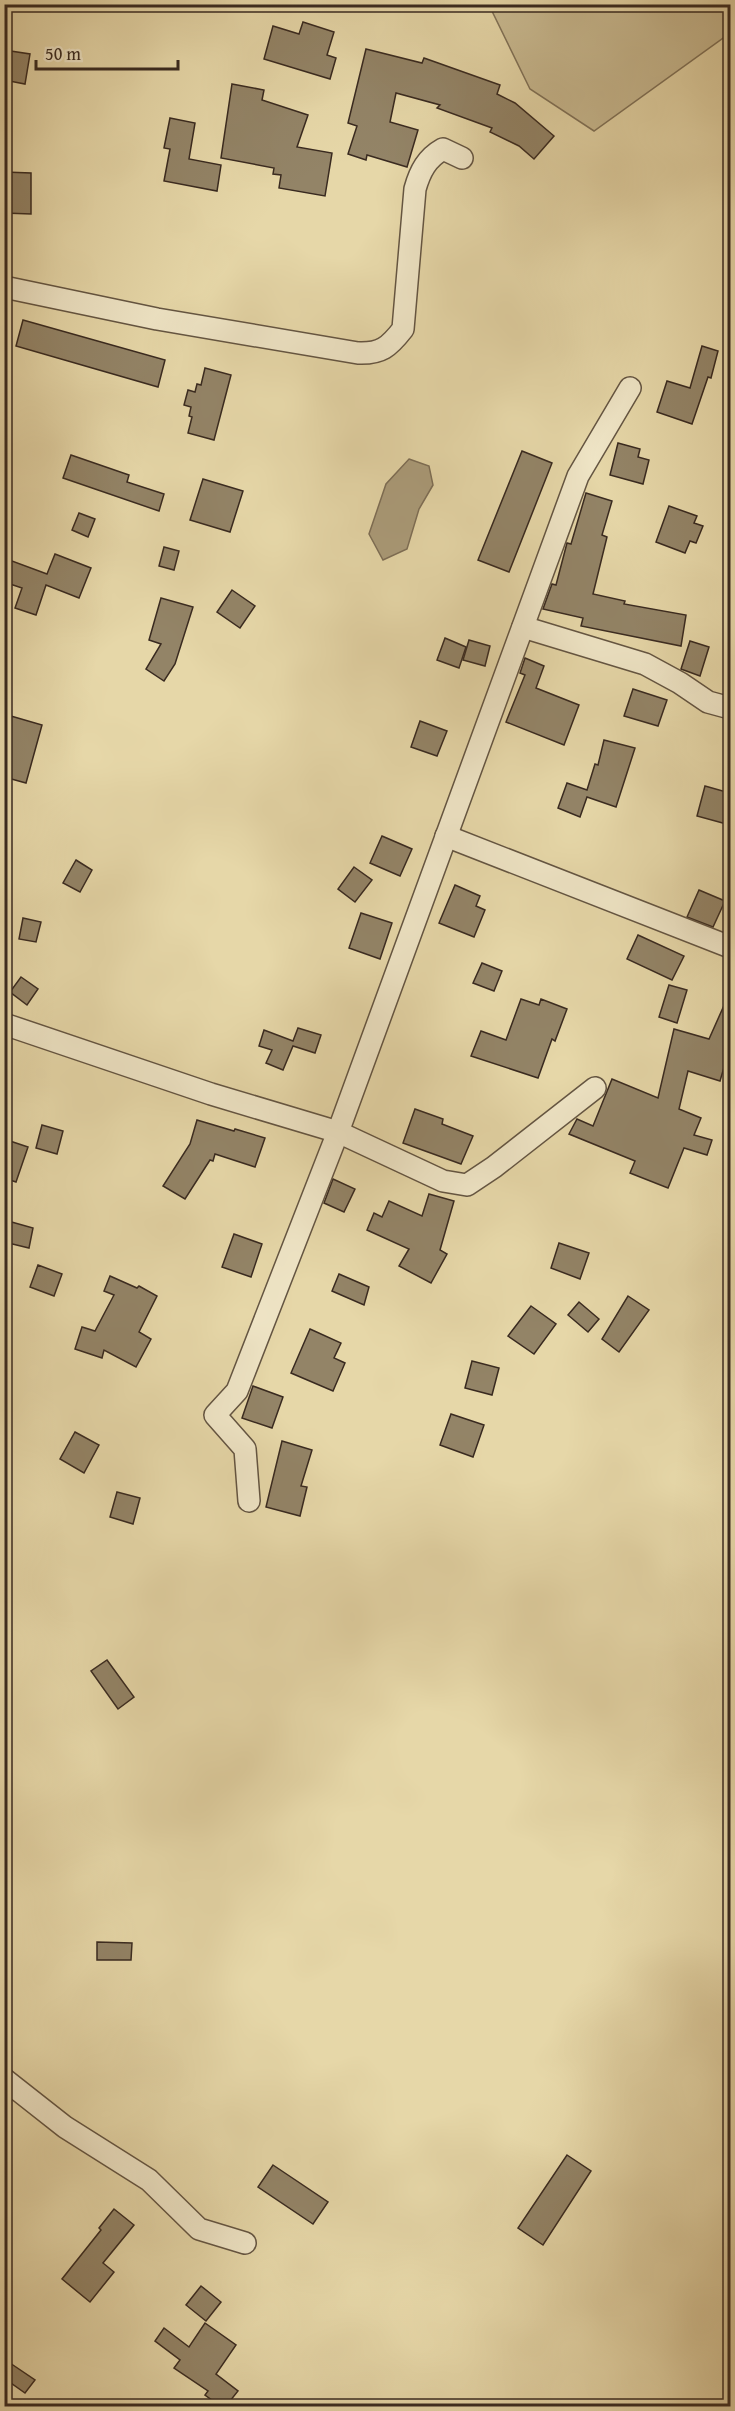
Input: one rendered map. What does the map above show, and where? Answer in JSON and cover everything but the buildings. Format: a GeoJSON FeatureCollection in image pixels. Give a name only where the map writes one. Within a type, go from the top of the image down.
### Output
{"type":"FeatureCollection","features":[{"type":"Feature","properties":{"kind":"street"},"geometry":{"type":"LineString","coordinates":[[4,287],[157,319],[374,354],[392,343],[403,329],[415,189],[420,173],[433,155],[443,149],[462,158]]}},
{"type":"Feature","properties":{"kind":"street"},"geometry":{"type":"LineString","coordinates":[[249,1501],[245,1449],[215,1415],[237,1391],[338,1132],[578,476],[630,388]]}},
{"type":"Feature","properties":{"kind":"street"},"geometry":{"type":"LineString","coordinates":[[523,627],[645,663],[680,682],[708,702],[730,708]]}},
{"type":"Feature","properties":{"kind":"street"},"geometry":{"type":"LineString","coordinates":[[446,836],[730,947]]}},
{"type":"Feature","properties":{"kind":"street"},"geometry":{"type":"LineString","coordinates":[[4,1024],[211,1094],[338,1132],[443,1181],[466,1185],[494,1167],[595,1088]]}},
{"type":"Feature","properties":{"kind":"street"},"geometry":{"type":"LineString","coordinates":[[4,2079],[65,2127],[149,2180],[199,2229],[245,2243]]}},
{"type":"Feature","properties":{"kind":"shaded area"},"geometry":{"type":"Polygon","coordinates":[[[489,5],[730,5],[730,33],[594,131],[530,89],[489,5]]]}},
{"type":"Feature","properties":{"kind":"shaded area"},"geometry":{"type":"Polygon","coordinates":[[[409,459],[429,466],[433,485],[419,509],[407,549],[383,560],[369,534],[386,484],[409,459]]]}}]}
